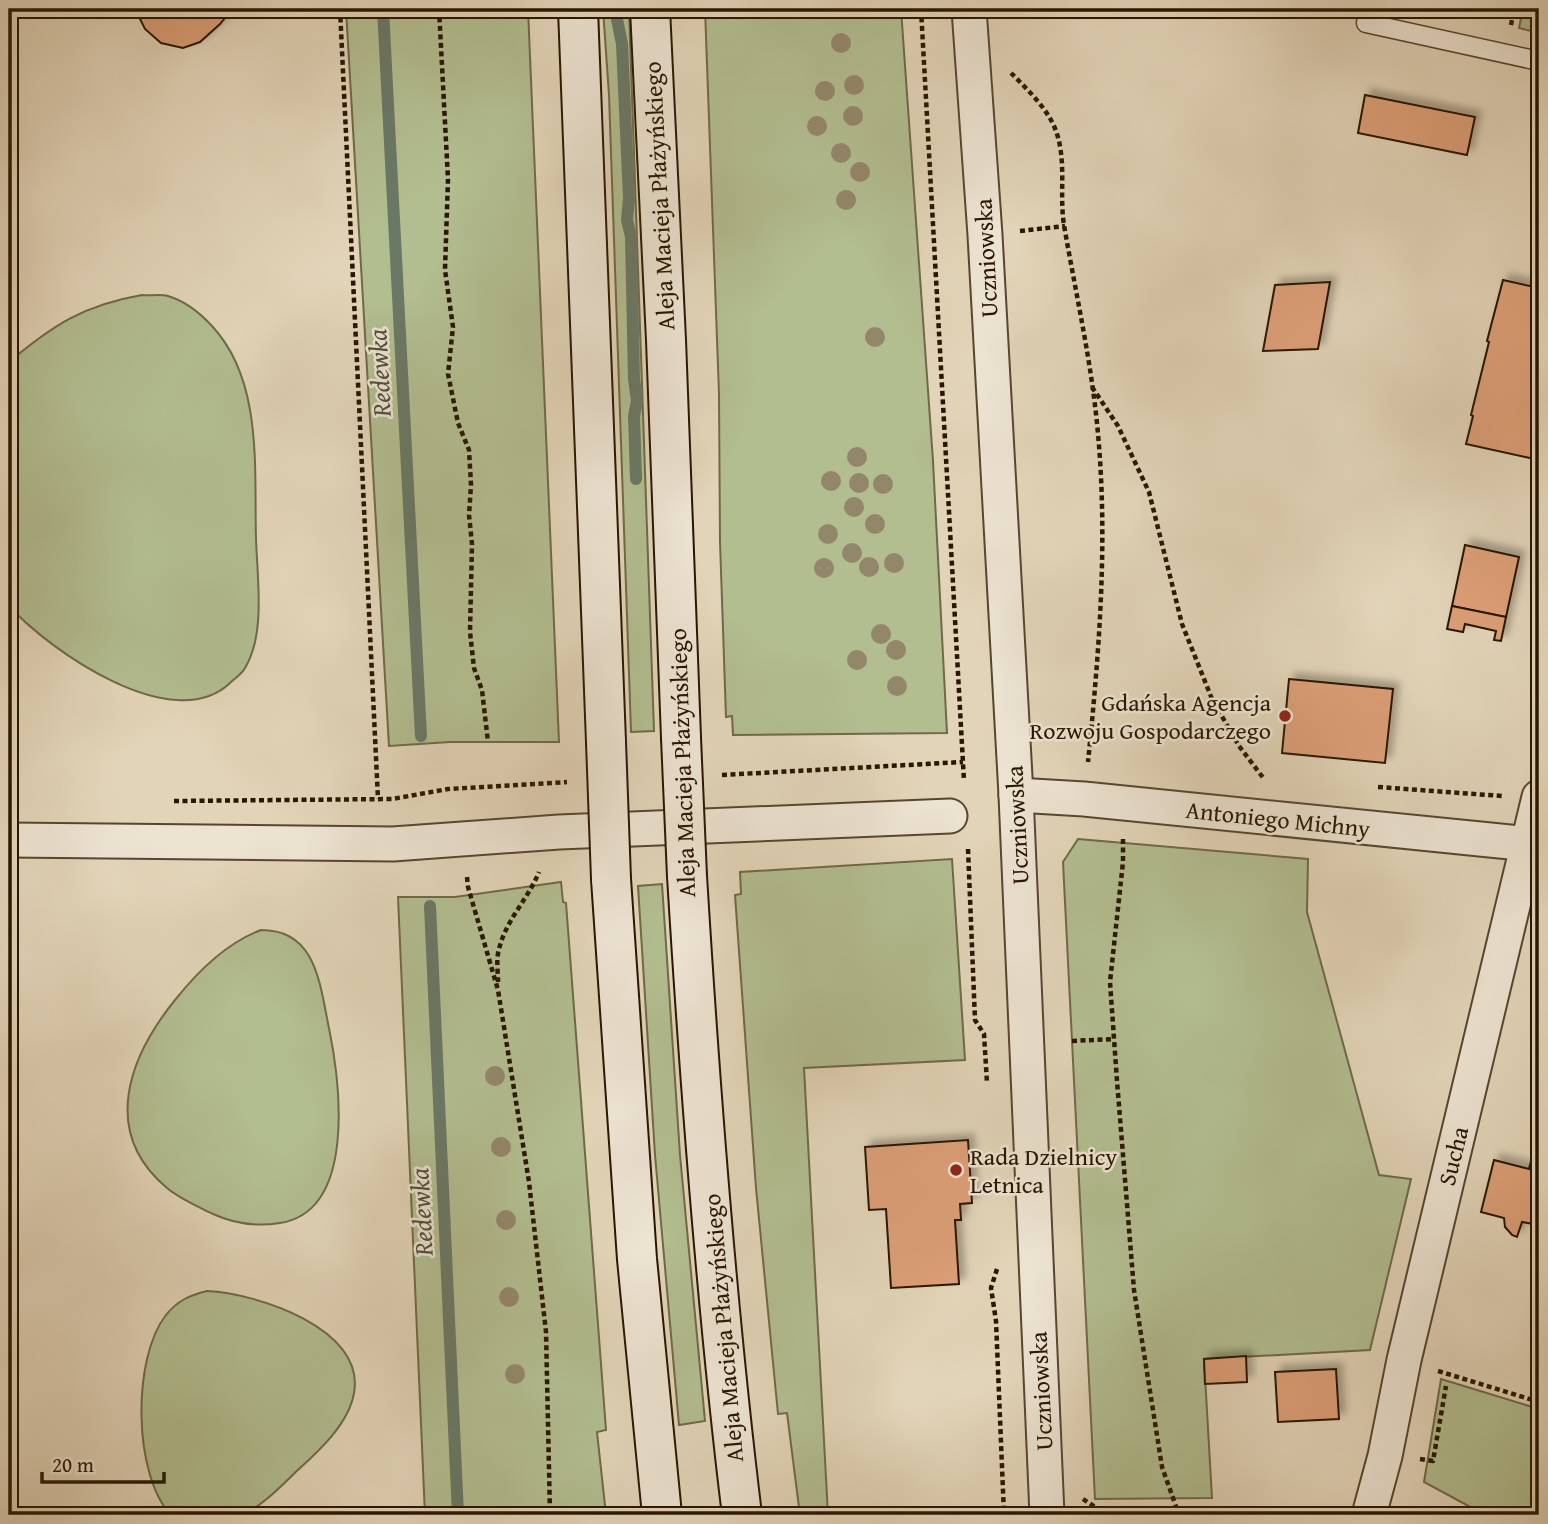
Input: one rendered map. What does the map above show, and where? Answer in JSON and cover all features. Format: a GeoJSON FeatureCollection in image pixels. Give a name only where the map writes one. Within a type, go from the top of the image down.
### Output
{"type":"FeatureCollection","features":[{"type":"Feature","properties":{"kind":"main road"},"geometry":{"type":"LineString","coordinates":[[578,9],[611,879],[637,1259],[662,1515]]}},
{"type":"Feature","properties":{"kind":"main road","name":"Aleja Macieja Płażyńskiego"},"geometry":{"type":"LineString","coordinates":[[650,9],[687,876],[697,1045],[722,1329],[742,1515]]}},
{"type":"Feature","properties":{"kind":"main road"},"geometry":{"type":"LineString","coordinates":[[722,1329],[769,1515]]}},
{"type":"Feature","properties":{"kind":"street","name":"Uczniowska"},"geometry":{"type":"LineString","coordinates":[[969,9],[985,235],[1016,795],[1047,1515]]}},
{"type":"Feature","properties":{"kind":"street","name":"Antoniego Michny"},"geometry":{"type":"LineString","coordinates":[[1016,795],[1084,799],[1534,846]]}},
{"type":"Feature","properties":{"kind":"street","name":"Sucha"},"geometry":{"type":"LineString","coordinates":[[1369,1515],[1385,1456],[1404,1360],[1534,846],[1539,797]]}},
{"type":"Feature","properties":{"kind":"street"},"geometry":{"type":"LineString","coordinates":[[9,840],[393,844],[554,832],[959,828]]}},
{"type":"Feature","properties":{"kind":"lane"},"geometry":{"type":"LineString","coordinates":[[1368,9],[1366,23],[1539,61]]}},
{"type":"Feature","properties":{"kind":"path"},"geometry":{"type":"LineString","coordinates":[[340,9],[378,799]]}},
{"type":"Feature","properties":{"kind":"path"},"geometry":{"type":"LineString","coordinates":[[439,9],[448,179],[445,270],[453,327],[448,374],[458,423],[469,450],[469,516],[472,544],[470,632],[474,668],[482,690],[488,742]]}},
{"type":"Feature","properties":{"kind":"path"},"geometry":{"type":"LineString","coordinates":[[920,9],[965,786]]}},
{"type":"Feature","properties":{"kind":"path"},"geometry":{"type":"LineString","coordinates":[[1509,32],[1514,9]]}},
{"type":"Feature","properties":{"kind":"path"},"geometry":{"type":"LineString","coordinates":[[1006,68],[1033,94],[1055,129],[1062,154],[1061,206],[1098,434],[1102,523],[1100,613],[1084,799]]}},
{"type":"Feature","properties":{"kind":"path"},"geometry":{"type":"LineString","coordinates":[[1018,231],[1065,226]]}},
{"type":"Feature","properties":{"kind":"path"},"geometry":{"type":"LineString","coordinates":[[1091,385],[1118,426],[1149,492],[1182,624],[1212,699],[1239,746],[1265,779]]}},
{"type":"Feature","properties":{"kind":"path"},"geometry":{"type":"LineString","coordinates":[[734,775],[963,762]]}},
{"type":"Feature","properties":{"kind":"path"},"geometry":{"type":"LineString","coordinates":[[172,800],[392,799],[448,789],[556,783]]}},
{"type":"Feature","properties":{"kind":"path"},"geometry":{"type":"LineString","coordinates":[[1122,803],[1123,862],[1110,982],[1134,1290],[1162,1467],[1179,1515]]}},
{"type":"Feature","properties":{"kind":"path"},"geometry":{"type":"LineString","coordinates":[[959,828],[975,1020]]}},
{"type":"Feature","properties":{"kind":"path"},"geometry":{"type":"LineString","coordinates":[[498,990],[498,951],[512,917],[531,891],[554,832]]}},
{"type":"Feature","properties":{"kind":"path"},"geometry":{"type":"LineString","coordinates":[[464,839],[468,887],[498,990],[529,1182],[546,1332],[550,1515]]}},
{"type":"Feature","properties":{"kind":"path"},"geometry":{"type":"LineString","coordinates":[[1072,1041],[1114,1039]]}},
{"type":"Feature","properties":{"kind":"path"},"geometry":{"type":"LineString","coordinates":[[991,1288],[996,1321],[1004,1515]]}},
{"type":"Feature","properties":{"kind":"path"},"geometry":{"type":"LineString","coordinates":[[1404,1360],[1539,1402]]}},
{"type":"Feature","properties":{"kind":"green space"},"geometry":{"type":"Polygon","coordinates":[[[346,9],[528,9],[559,742],[450,742],[389,746],[346,9]]]}},
{"type":"Feature","properties":{"kind":"green space"},"geometry":{"type":"Polygon","coordinates":[[[603,9],[629,9],[654,731],[631,732],[609,95],[603,9]]]}},
{"type":"Feature","properties":{"kind":"green space"},"geometry":{"type":"Polygon","coordinates":[[[705,9],[901,9],[933,461],[947,733],[733,735],[732,716],[726,717],[720,542],[719,394],[705,9]]]}},
{"type":"Feature","properties":{"kind":"green space"},"geometry":{"type":"Polygon","coordinates":[[[1523,9],[1539,9],[1539,33],[1519,28],[1523,9]]]}},
{"type":"Feature","properties":{"kind":"green space"},"geometry":{"type":"Polygon","coordinates":[[[142,295],[165,295],[174,298],[192,308],[212,326],[228,348],[240,372],[248,399],[255,454],[258,587],[256,639],[252,654],[242,672],[230,683],[206,697],[177,700],[146,694],[114,682],[53,645],[9,606],[9,362],[40,337],[70,318],[103,304],[142,295]]]}},
{"type":"Feature","properties":{"kind":"green space"},"geometry":{"type":"Polygon","coordinates":[[[1078,839],[1308,859],[1307,912],[1379,1175],[1411,1179],[1370,1350],[1204,1359],[1212,1498],[1095,1499],[1063,862],[1078,839]]]}},
{"type":"Feature","properties":{"kind":"green space"},"geometry":{"type":"Polygon","coordinates":[[[952,859],[965,1060],[804,1068],[828,1515],[800,1515],[787,1413],[778,1414],[756,1188],[735,895],[741,894],[740,872],[952,859]]]}},
{"type":"Feature","properties":{"kind":"green space"},"geometry":{"type":"Polygon","coordinates":[[[561,882],[563,902],[566,903],[606,1430],[597,1432],[606,1515],[425,1515],[398,897],[455,897],[561,882]]]}},
{"type":"Feature","properties":{"kind":"green space"},"geometry":{"type":"Polygon","coordinates":[[[662,884],[680,1155],[705,1421],[679,1425],[655,1155],[638,886],[662,884]]]}},
{"type":"Feature","properties":{"kind":"green space"},"geometry":{"type":"Polygon","coordinates":[[[261,930],[276,931],[295,939],[305,949],[313,964],[322,991],[333,1051],[339,1110],[338,1141],[332,1170],[322,1195],[305,1213],[280,1223],[262,1225],[221,1217],[177,1196],[146,1166],[134,1143],[128,1119],[129,1094],[135,1070],[159,1022],[184,989],[214,959],[236,942],[261,930]]]}},
{"type":"Feature","properties":{"kind":"green space"},"geometry":{"type":"Polygon","coordinates":[[[207,1291],[228,1293],[278,1307],[303,1318],[325,1333],[343,1350],[353,1370],[354,1393],[346,1415],[332,1435],[255,1508],[234,1516],[171,1515],[158,1497],[149,1473],[144,1445],[143,1387],[147,1359],[155,1334],[170,1310],[184,1299],[207,1291]]]}},
{"type":"Feature","properties":{"kind":"green space"},"geometry":{"type":"Polygon","coordinates":[[[1441,1379],[1539,1409],[1539,1515],[1485,1515],[1424,1482],[1441,1379]]]}},
{"type":"Feature","properties":{"kind":"building"},"geometry":{"type":"Polygon","coordinates":[[[135,9],[232,9],[200,42],[183,48],[161,43],[145,29],[135,9]]]}},
{"type":"Feature","properties":{"kind":"building"},"geometry":{"type":"Polygon","coordinates":[[[1365,95],[1475,117],[1467,155],[1358,133],[1365,95]]]}},
{"type":"Feature","properties":{"kind":"building"},"geometry":{"type":"Polygon","coordinates":[[[1503,280],[1539,288],[1539,460],[1466,444],[1489,342],[1487,341],[1503,280]]]}},
{"type":"Feature","properties":{"kind":"building"},"geometry":{"type":"Polygon","coordinates":[[[1330,282],[1318,349],[1263,351],[1275,285],[1330,282]]]}},
{"type":"Feature","properties":{"kind":"building"},"geometry":{"type":"Polygon","coordinates":[[[1465,545],[1519,557],[1506,617],[1452,606],[1465,545]]]}},
{"type":"Feature","properties":{"kind":"building"},"geometry":{"type":"Polygon","coordinates":[[[1452,606],[1506,617],[1501,641],[1494,640],[1496,631],[1465,624],[1463,632],[1447,629],[1452,606]]]}},
{"type":"Feature","properties":{"kind":"building"},"geometry":{"type":"Polygon","coordinates":[[[1289,679],[1393,689],[1385,763],[1282,753],[1289,679]]]}},
{"type":"Feature","properties":{"kind":"building"},"geometry":{"type":"Polygon","coordinates":[[[968,1140],[972,1203],[960,1204],[961,1220],[955,1220],[959,1284],[891,1288],[886,1209],[869,1210],[865,1147],[968,1140]]]}},
{"type":"Feature","properties":{"kind":"building"},"geometry":{"type":"Polygon","coordinates":[[[1534,1150],[1539,1151],[1539,1225],[1522,1222],[1517,1237],[1505,1227],[1504,1218],[1481,1212],[1494,1160],[1529,1169],[1534,1150]]]}},
{"type":"Feature","properties":{"kind":"building"},"geometry":{"type":"Polygon","coordinates":[[[1246,1356],[1247,1382],[1205,1384],[1204,1359],[1246,1356]]]}},
{"type":"Feature","properties":{"kind":"building"},"geometry":{"type":"Polygon","coordinates":[[[1336,1369],[1339,1419],[1278,1422],[1275,1372],[1336,1369]]]}},
{"type":"Feature","properties":{"kind":"waterway","name":"Redewka"},"geometry":{"type":"LineString","coordinates":[[383,9],[421,736]]}},
{"type":"Feature","properties":{"kind":"waterway"},"geometry":{"type":"LineString","coordinates":[[618,9],[629,198],[627,220],[631,237],[634,379],[637,401],[634,416],[636,479]]}},
{"type":"Feature","properties":{"kind":"waterway","name":"Redewka"},"geometry":{"type":"LineString","coordinates":[[430,906],[458,1515]]}},
{"type":"Feature","properties":{"kind":"place","name":"Gdańska Agencja Rozwoju Gospodarczego"},"geometry":{"type":"Point","coordinates":[1285,716]}},
{"type":"Feature","properties":{"kind":"place","name":"Rada Dzielnicy Letnica"},"geometry":{"type":"Point","coordinates":[956,1170]}}]}
